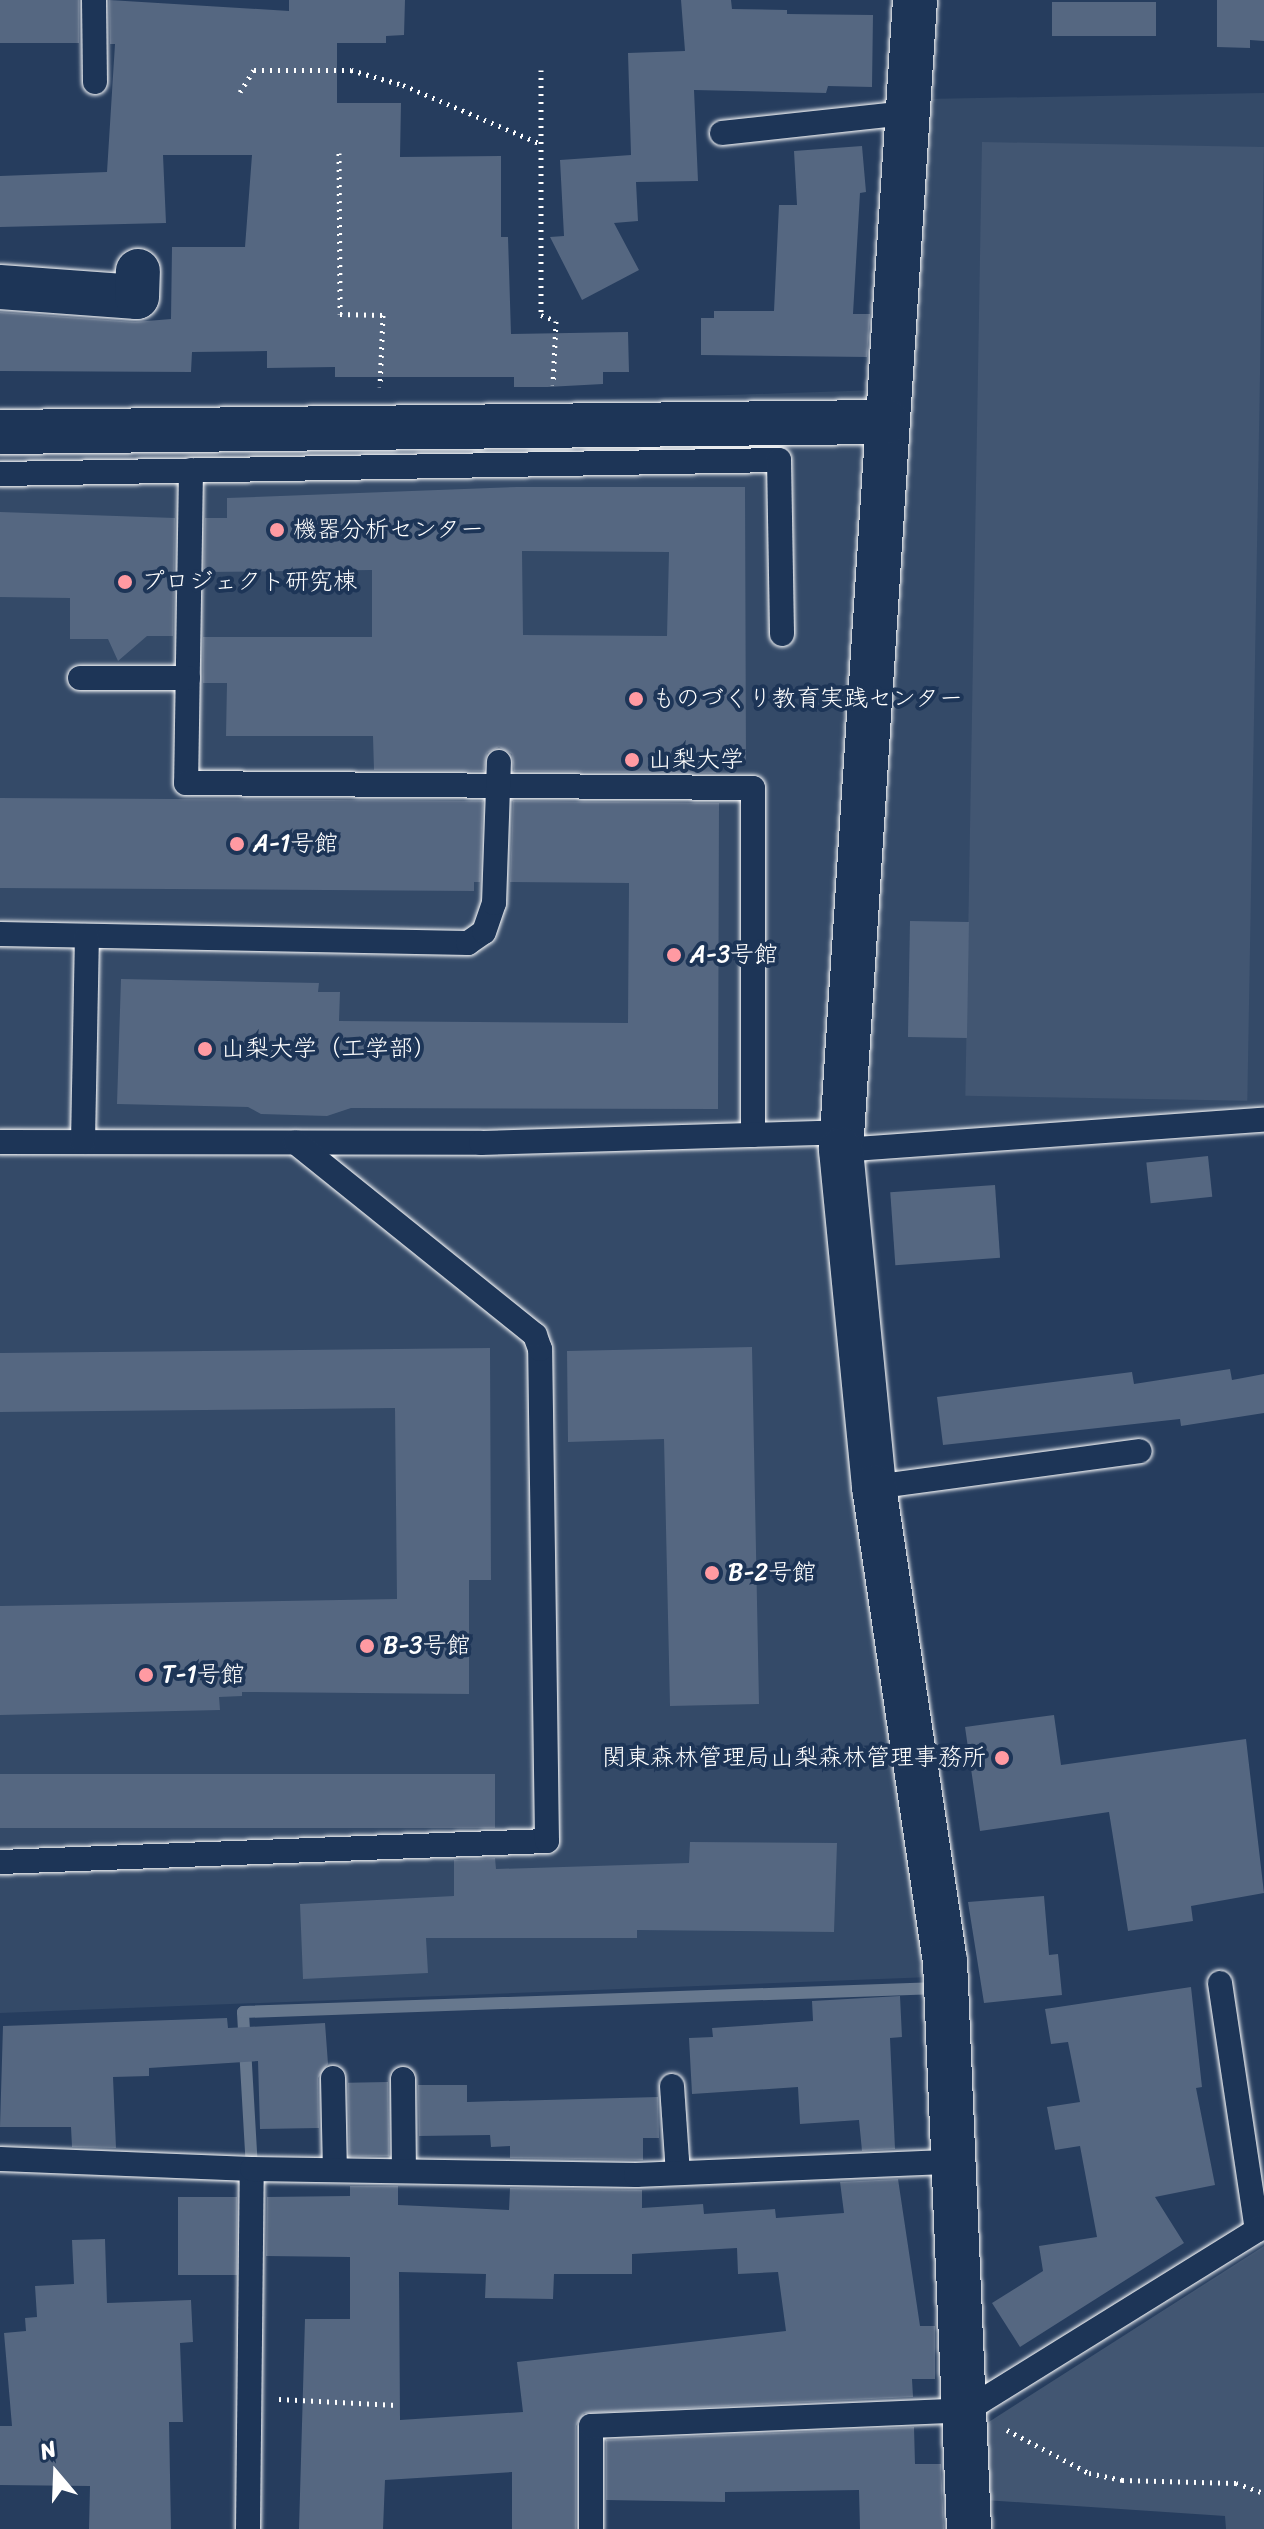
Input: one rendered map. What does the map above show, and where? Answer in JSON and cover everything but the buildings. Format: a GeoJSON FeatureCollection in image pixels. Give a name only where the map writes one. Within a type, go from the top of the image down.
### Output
{"type":"FeatureCollection","features":[{"type":"Feature","properties":{"kind":"street"},"geometry":{"type":"LineString","coordinates":[[915,0],[842,1141],[874,1487],[945,1961],[952,2162],[967,2410],[969,2529]]}},
{"type":"Feature","properties":{"kind":"street"},"geometry":{"type":"LineString","coordinates":[[0,287],[137,297],[138,271]]}},
{"type":"Feature","properties":{"kind":"street"},"geometry":{"type":"LineString","coordinates":[[0,432],[888,422]]}},
{"type":"Feature","properties":{"kind":"lane"},"geometry":{"type":"LineString","coordinates":[[94,0],[95,82]]}},
{"type":"Feature","properties":{"kind":"lane"},"geometry":{"type":"LineString","coordinates":[[722,133],[907,113]]}},
{"type":"Feature","properties":{"kind":"lane"},"geometry":{"type":"LineString","coordinates":[[0,474],[779,460],[782,634]]}},
{"type":"Feature","properties":{"kind":"lane"},"geometry":{"type":"LineString","coordinates":[[191,470],[186,783],[753,788],[753,1135]]}},
{"type":"Feature","properties":{"kind":"lane"},"geometry":{"type":"LineString","coordinates":[[80,678],[188,678]]}},
{"type":"Feature","properties":{"kind":"lane"},"geometry":{"type":"LineString","coordinates":[[0,934],[468,943],[484,932],[494,903],[499,762]]}},
{"type":"Feature","properties":{"kind":"lane"},"geometry":{"type":"LineString","coordinates":[[83,1142],[87,936]]}},
{"type":"Feature","properties":{"kind":"lane"},"geometry":{"type":"LineString","coordinates":[[0,1142],[296,1143],[753,1135],[842,1141],[1264,1120]]}},
{"type":"Feature","properties":{"kind":"lane"},"geometry":{"type":"LineString","coordinates":[[0,1862],[547,1841],[540,1349],[535,1335],[296,1143]]}},
{"type":"Feature","properties":{"kind":"lane"},"geometry":{"type":"LineString","coordinates":[[874,1487],[1140,1451]]}},
{"type":"Feature","properties":{"kind":"lane"},"geometry":{"type":"LineString","coordinates":[[591,2529],[591,2426],[967,2410],[1261,2228],[1220,1983]]}},
{"type":"Feature","properties":{"kind":"lane"},"geometry":{"type":"LineString","coordinates":[[333,2078],[335,2170]]}},
{"type":"Feature","properties":{"kind":"lane"},"geometry":{"type":"LineString","coordinates":[[403,2079],[404,2171]]}},
{"type":"Feature","properties":{"kind":"lane"},"geometry":{"type":"LineString","coordinates":[[672,2086],[678,2173]]}},
{"type":"Feature","properties":{"kind":"lane"},"geometry":{"type":"LineString","coordinates":[[0,2159],[252,2169],[678,2173],[952,2162]]}},
{"type":"Feature","properties":{"kind":"lane"},"geometry":{"type":"LineString","coordinates":[[248,2529],[252,2169]]}},
{"type":"Feature","properties":{"kind":"path"},"geometry":{"type":"LineString","coordinates":[[240,92],[254,70],[351,70],[403,85],[541,144]]}},
{"type":"Feature","properties":{"kind":"path"},"geometry":{"type":"LineString","coordinates":[[541,70],[541,315],[556,321],[551,426]]}},
{"type":"Feature","properties":{"kind":"path"},"geometry":{"type":"LineString","coordinates":[[339,153],[340,314],[383,315],[379,428]]}},
{"type":"Feature","properties":{"kind":"path"},"geometry":{"type":"LineString","coordinates":[[250,2397],[397,2405]]}},
{"type":"Feature","properties":{"kind":"path"},"geometry":{"type":"LineString","coordinates":[[967,2410],[1089,2473],[1122,2480],[1236,2483],[1264,2493]]}},
{"type":"Feature","properties":{"kind":"shaded area","name":"山梨大学"},"geometry":{"type":"Polygon","coordinates":[[[1264,93],[1264,1111],[825,1160],[931,1977],[0,2013],[0,408],[526,402],[906,389],[924,99],[1264,93]]]}},
{"type":"Feature","properties":{"kind":"shaded area"},"geometry":{"type":"Polygon","coordinates":[[[982,142],[1264,147],[1247,1101],[965,1096],[982,142]]]}},
{"type":"Feature","properties":{"kind":"shaded area"},"geometry":{"type":"Polygon","coordinates":[[[1264,2246],[1264,2529],[1226,2529],[1225,2516],[984,2500],[984,2425],[1264,2246]]]}},
{"type":"Feature","properties":{"kind":"waterway"},"geometry":{"type":"LineString","coordinates":[[252,2169],[243,2012],[939,1988]]}},
{"type":"Feature","properties":{"kind":"place","name":"機器分析センター"},"geometry":{"type":"Point","coordinates":[277,530]}},
{"type":"Feature","properties":{"kind":"place","name":"プロジェクト研究棟"},"geometry":{"type":"Point","coordinates":[125,582]}},
{"type":"Feature","properties":{"kind":"place","name":"ものづくり教育実践センター"},"geometry":{"type":"Point","coordinates":[636,699]}},
{"type":"Feature","properties":{"kind":"place","name":"山梨大学"},"geometry":{"type":"Point","coordinates":[632,760]}},
{"type":"Feature","properties":{"kind":"place","name":"A-1号館"},"geometry":{"type":"Point","coordinates":[237,844]}},
{"type":"Feature","properties":{"kind":"place","name":"A-3号館"},"geometry":{"type":"Point","coordinates":[674,955]}},
{"type":"Feature","properties":{"kind":"place","name":"山梨大学（工学部）"},"geometry":{"type":"Point","coordinates":[205,1049]}},
{"type":"Feature","properties":{"kind":"place","name":"B-2号館"},"geometry":{"type":"Point","coordinates":[712,1573]}},
{"type":"Feature","properties":{"kind":"place","name":"B-3号館"},"geometry":{"type":"Point","coordinates":[367,1646]}},
{"type":"Feature","properties":{"kind":"place","name":"T-1号館"},"geometry":{"type":"Point","coordinates":[146,1675]}},
{"type":"Feature","properties":{"kind":"place","name":"関東森林管理局山梨森林管理事務所"},"geometry":{"type":"Point","coordinates":[1002,1758]}}]}
